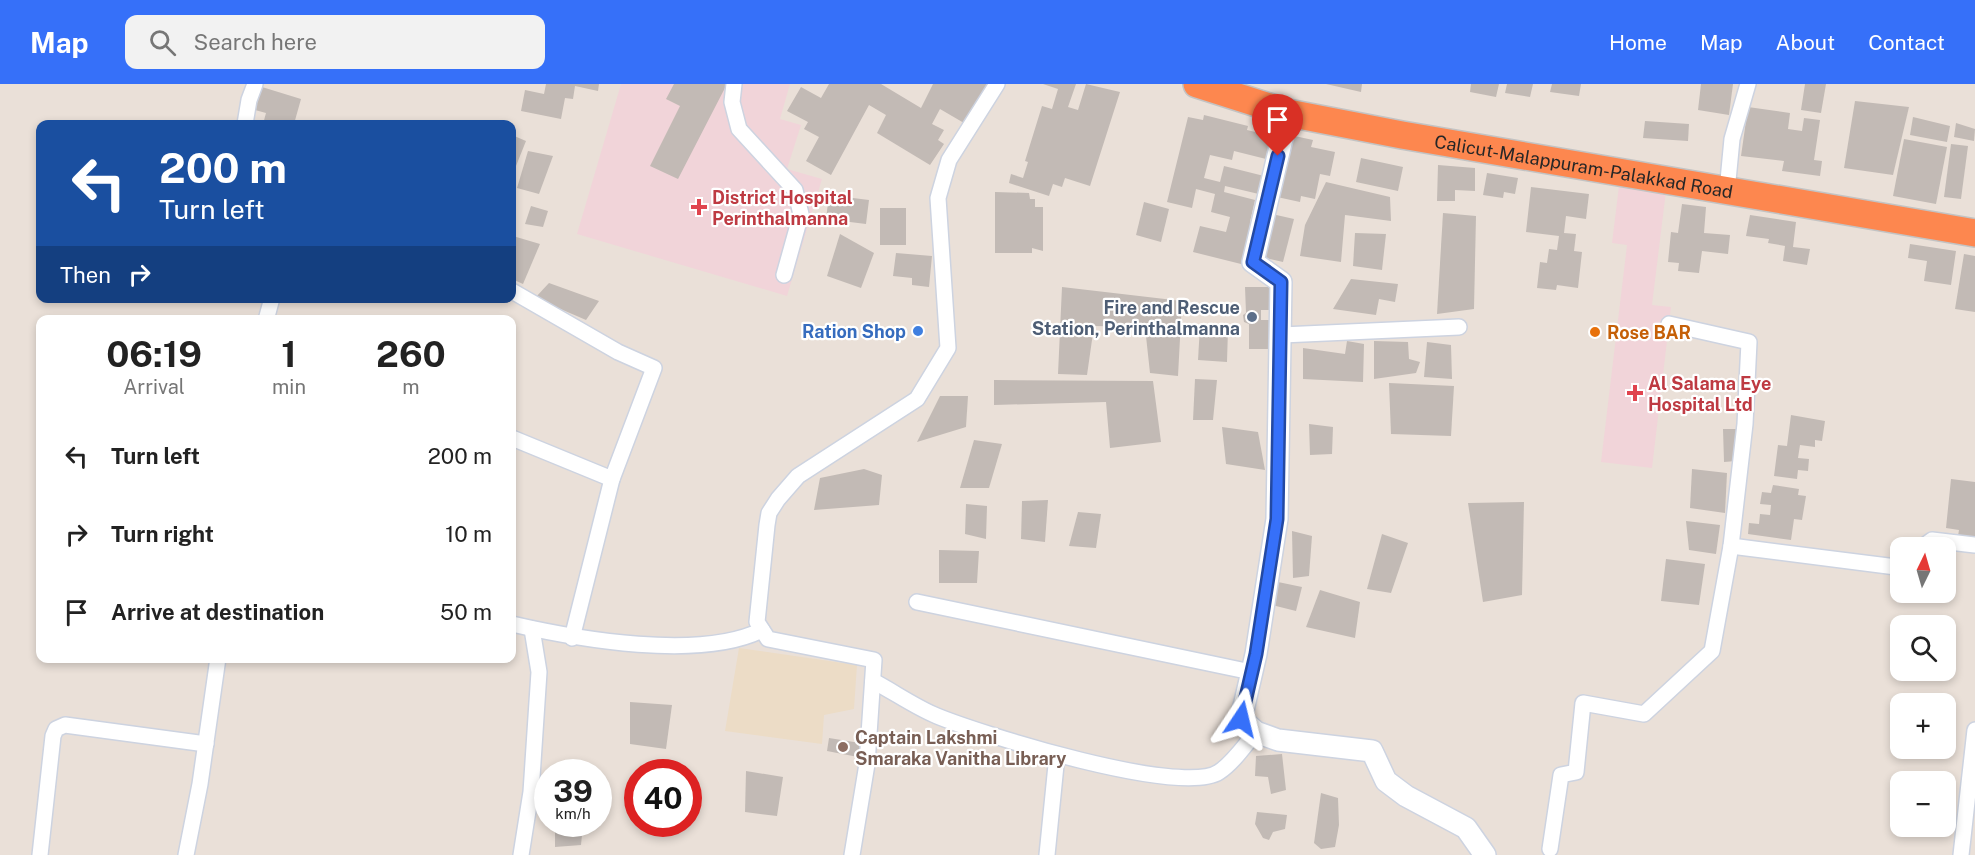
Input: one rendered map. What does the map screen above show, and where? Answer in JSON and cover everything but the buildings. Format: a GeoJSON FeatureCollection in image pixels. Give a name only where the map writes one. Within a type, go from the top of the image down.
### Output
{"type":"FeatureCollection","features":[{"type":"Feature","properties":{"kind":"highway","name":"Calicut-Malappuram-Palakkad Road"},"geometry":{"type":"LineString","coordinates":[[1197,84],[1238,90],[1288,113],[1401,135],[1975,233]]}},
{"type":"Feature","properties":{"kind":"street"},"geometry":{"type":"LineString","coordinates":[[246,120],[255,84]]}},
{"type":"Feature","properties":{"kind":"street"},"geometry":{"type":"LineString","coordinates":[[734,84],[732,102],[739,129],[795,190],[801,214],[784,275]]}},
{"type":"Feature","properties":{"kind":"street"},"geometry":{"type":"LineString","coordinates":[[852,855],[867,764],[874,660],[768,639],[757,622],[769,513],[798,476],[917,399],[948,348],[938,198],[949,160],[997,84]]}},
{"type":"Feature","properties":{"kind":"street"},"geometry":{"type":"LineString","coordinates":[[1727,191],[1732,139],[1748,84]]}},
{"type":"Feature","properties":{"kind":"street"},"geometry":{"type":"LineString","coordinates":[[1288,113],[1253,262],[1281,282],[1282,335],[1277,519],[1241,719],[1256,732],[1278,740],[1372,751],[1386,781],[1406,796],[1466,828],[1485,855]]}},
{"type":"Feature","properties":{"kind":"street"},"geometry":{"type":"LineString","coordinates":[[516,293],[618,352],[654,368],[612,479],[572,638]]}},
{"type":"Feature","properties":{"kind":"street"},"geometry":{"type":"LineString","coordinates":[[1550,849],[1561,775],[1576,772],[1583,703],[1644,714],[1712,651],[1731,546],[1745,424],[1749,342],[1669,324]]}},
{"type":"Feature","properties":{"kind":"street"},"geometry":{"type":"LineString","coordinates":[[1282,335],[1459,327]]}},
{"type":"Feature","properties":{"kind":"street"},"geometry":{"type":"LineString","coordinates":[[516,440],[612,479]]}},
{"type":"Feature","properties":{"kind":"street"},"geometry":{"type":"LineString","coordinates":[[1956,543],[1975,545]]}},
{"type":"Feature","properties":{"kind":"street"},"geometry":{"type":"LineString","coordinates":[[1731,546],[1890,566]]}},
{"type":"Feature","properties":{"kind":"street"},"geometry":{"type":"LineString","coordinates":[[917,602],[1251,672]]}},
{"type":"Feature","properties":{"kind":"street"},"geometry":{"type":"LineString","coordinates":[[516,625],[572,638],[607,643],[708,644],[740,639],[762,630]]}},
{"type":"Feature","properties":{"kind":"street"},"geometry":{"type":"LineString","coordinates":[[521,855],[531,792],[538,672],[532,629]]}},
{"type":"Feature","properties":{"kind":"street"},"geometry":{"type":"LineString","coordinates":[[186,855],[207,744],[217,663]]}},
{"type":"Feature","properties":{"kind":"street"},"geometry":{"type":"LineString","coordinates":[[873,681],[936,716],[1057,755],[1124,770],[1182,778],[1218,773],[1256,732]]}},
{"type":"Feature","properties":{"kind":"street"},"geometry":{"type":"LineString","coordinates":[[40,855],[53,736],[56,729],[65,725],[207,744]]}},
{"type":"Feature","properties":{"kind":"street"},"geometry":{"type":"LineString","coordinates":[[1963,855],[1975,730]]}},
{"type":"Feature","properties":{"kind":"street"},"geometry":{"type":"LineString","coordinates":[[1047,855],[1057,755]]}},
{"type":"Feature","properties":{"kind":"shaded area","name":"District Hospital Perinthalmanna"},"geometry":{"type":"Polygon","coordinates":[[[621,84],[790,84],[780,119],[801,125],[787,169],[822,179],[787,296],[577,234],[621,84]]]}},
{"type":"Feature","properties":{"kind":"shaded area","name":"Al Salama Eye Hospital Ltd"},"geometry":{"type":"Polygon","coordinates":[[[1619,186],[1666,191],[1652,305],[1671,307],[1652,468],[1601,462],[1627,245],[1612,243],[1619,186]]]}},
{"type":"Feature","properties":{"kind":"shaded area"},"geometry":{"type":"Polygon","coordinates":[[[739,648],[857,665],[854,709],[824,715],[822,744],[725,731],[739,648]]]}},
{"type":"Feature","properties":{"kind":"place","name":"District Hospital Perinthalmanna"},"geometry":{"type":"Point","coordinates":[699,207]}},
{"type":"Feature","properties":{"kind":"place","name":"Fire and Rescue Station, Perinthalmanna"},"geometry":{"type":"Point","coordinates":[1252,317]}},
{"type":"Feature","properties":{"kind":"place","name":"Ration Shop"},"geometry":{"type":"Point","coordinates":[918,331]}},
{"type":"Feature","properties":{"kind":"place","name":"Rose BAR"},"geometry":{"type":"Point","coordinates":[1595,332]}},
{"type":"Feature","properties":{"kind":"place","name":"Al Salama Eye Hospital Ltd"},"geometry":{"type":"Point","coordinates":[1635,393]}},
{"type":"Feature","properties":{"kind":"place","name":"Captain Lakshmi Smaraka Vanitha Library"},"geometry":{"type":"Point","coordinates":[843,747]}},
{"type":"Feature","properties":{"kind":"route"},"geometry":{"type":"LineString","coordinates":[[1241,719],[1244,697],[1256,654],[1277,519],[1282,335],[1281,282],[1253,262],[1278,156]]}}]}
